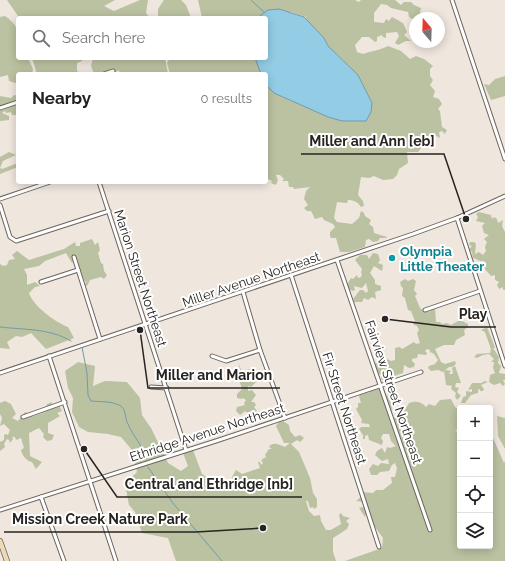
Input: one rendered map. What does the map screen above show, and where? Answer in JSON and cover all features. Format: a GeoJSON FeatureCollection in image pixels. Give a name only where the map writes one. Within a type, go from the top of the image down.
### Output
{"type":"FeatureCollection","features":[{"type":"Feature","properties":{"kind":"street"},"geometry":{"type":"LineString","coordinates":[[452,0],[505,159]]}},
{"type":"Feature","properties":{"kind":"street"},"geometry":{"type":"LineString","coordinates":[[0,108],[16,103]]}},
{"type":"Feature","properties":{"kind":"street"},"geometry":{"type":"LineString","coordinates":[[0,199],[44,184]]}},
{"type":"Feature","properties":{"kind":"street","name":"Marion Street Northeast"},"geometry":{"type":"LineString","coordinates":[[100,184],[186,450]]}},
{"type":"Feature","properties":{"kind":"street","name":"Miller Avenue Northeast"},"geometry":{"type":"LineString","coordinates":[[0,373],[243,292],[457,218],[505,196]]}},
{"type":"Feature","properties":{"kind":"street"},"geometry":{"type":"LineString","coordinates":[[0,205],[10,236],[13,240],[19,240],[109,211]]}},
{"type":"Feature","properties":{"kind":"street"},"geometry":{"type":"LineString","coordinates":[[457,218],[505,366]]}},
{"type":"Feature","properties":{"kind":"street"},"geometry":{"type":"LineString","coordinates":[[74,257],[100,339]]}},
{"type":"Feature","properties":{"kind":"street","name":"Fairview Street Northeast"},"geometry":{"type":"LineString","coordinates":[[337,260],[430,530]]}},
{"type":"Feature","properties":{"kind":"street"},"geometry":{"type":"LineString","coordinates":[[42,282],[78,270]]}},
{"type":"Feature","properties":{"kind":"street","name":"Fir Street Northeast"},"geometry":{"type":"LineString","coordinates":[[291,275],[331,403],[379,547]]}},
{"type":"Feature","properties":{"kind":"street"},"geometry":{"type":"LineString","coordinates":[[425,310],[480,291]]}},
{"type":"Feature","properties":{"kind":"street"},"geometry":{"type":"LineString","coordinates":[[243,292],[260,350],[284,418]]}},
{"type":"Feature","properties":{"kind":"street"},"geometry":{"type":"LineString","coordinates":[[212,356],[226,361],[260,350]]}},
{"type":"Feature","properties":{"kind":"street"},"geometry":{"type":"LineString","coordinates":[[49,356],[116,561]]}},
{"type":"Feature","properties":{"kind":"street","name":"Ethridge Avenue Northeast"},"geometry":{"type":"LineString","coordinates":[[0,510],[331,403],[420,372]]}},
{"type":"Feature","properties":{"kind":"street"},"geometry":{"type":"LineString","coordinates":[[151,386],[167,388]]}},
{"type":"Feature","properties":{"kind":"street"},"geometry":{"type":"LineString","coordinates":[[23,416],[65,402]]}},
{"type":"Feature","properties":{"kind":"street"},"geometry":{"type":"LineString","coordinates":[[41,497],[64,561]]}},
{"type":"Feature","properties":{"kind":"street"},"geometry":{"type":"LineString","coordinates":[[0,541],[7,561]]}},
{"type":"Feature","properties":{"kind":"green space"},"geometry":{"type":"Polygon","coordinates":[[[7,0],[115,0],[104,6],[114,11],[140,0],[148,0],[146,13],[148,16],[18,16],[7,0]]]}},
{"type":"Feature","properties":{"kind":"green space"},"geometry":{"type":"Polygon","coordinates":[[[164,0],[181,0],[186,5],[190,16],[158,16],[158,9],[164,0]]]}},
{"type":"Feature","properties":{"kind":"green space"},"geometry":{"type":"Polygon","coordinates":[[[198,0],[355,0],[359,2],[361,0],[395,0],[401,5],[404,2],[411,2],[421,8],[420,12],[409,12],[409,17],[408,12],[381,4],[374,13],[374,22],[384,23],[386,19],[389,21],[392,17],[403,23],[407,32],[404,35],[409,41],[398,45],[395,43],[399,36],[397,32],[386,33],[386,38],[382,35],[377,37],[377,41],[375,42],[369,37],[362,37],[355,45],[357,52],[363,54],[388,46],[401,51],[410,59],[416,56],[424,59],[433,66],[430,69],[430,76],[433,80],[430,85],[435,91],[433,97],[439,99],[442,104],[438,109],[440,111],[442,127],[447,130],[445,134],[442,131],[439,132],[440,138],[434,133],[428,139],[428,146],[422,147],[418,152],[407,152],[408,163],[399,169],[397,175],[393,179],[383,180],[374,176],[369,178],[361,177],[358,195],[363,201],[364,206],[361,207],[354,201],[350,200],[348,200],[347,203],[337,202],[334,218],[337,222],[352,224],[359,218],[361,211],[371,220],[369,224],[373,227],[374,233],[387,237],[386,238],[380,238],[378,241],[373,242],[369,239],[366,240],[365,247],[349,252],[340,252],[336,238],[331,238],[330,236],[330,232],[335,227],[333,224],[324,220],[322,217],[315,219],[311,211],[307,211],[304,208],[308,205],[304,199],[306,191],[310,187],[294,189],[293,187],[289,187],[288,181],[282,181],[284,179],[280,175],[276,175],[278,180],[276,185],[271,183],[272,181],[268,179],[268,87],[274,93],[328,117],[372,103],[358,75],[328,46],[324,38],[305,19],[306,17],[291,12],[259,16],[202,16],[198,0]]]}},
{"type":"Feature","properties":{"kind":"green space"},"geometry":{"type":"Polygon","coordinates":[[[5,16],[16,28],[16,60],[29,60],[33,69],[32,72],[16,72],[16,83],[9,81],[8,75],[0,77],[0,17],[5,16]]]}},
{"type":"Feature","properties":{"kind":"green space"},"geometry":{"type":"Polygon","coordinates":[[[33,60],[82,61],[77,63],[77,71],[79,72],[36,72],[33,60]]]}},
{"type":"Feature","properties":{"kind":"green space"},"geometry":{"type":"Polygon","coordinates":[[[92,60],[165,60],[168,72],[120,72],[119,70],[116,72],[93,72],[91,66],[92,60]]]}},
{"type":"Feature","properties":{"kind":"green space"},"geometry":{"type":"Polygon","coordinates":[[[169,60],[256,60],[260,72],[169,72],[167,63],[169,60]]]}},
{"type":"Feature","properties":{"kind":"green space"},"geometry":{"type":"Polygon","coordinates":[[[505,76],[505,96],[491,100],[484,84],[489,85],[495,79],[505,76]]]}},
{"type":"Feature","properties":{"kind":"green space"},"geometry":{"type":"Polygon","coordinates":[[[14,95],[16,96],[16,115],[12,115],[11,112],[6,113],[5,111],[2,113],[9,116],[9,120],[0,121],[0,110],[4,109],[0,106],[0,96],[11,98],[14,95]]]}},
{"type":"Feature","properties":{"kind":"green space"},"geometry":{"type":"Polygon","coordinates":[[[9,152],[16,155],[3,161],[0,168],[0,157],[9,152]]]}},
{"type":"Feature","properties":{"kind":"green space"},"geometry":{"type":"Polygon","coordinates":[[[16,164],[16,168],[0,174],[0,168],[2,169],[16,164]]]}},
{"type":"Feature","properties":{"kind":"green space"},"geometry":{"type":"Polygon","coordinates":[[[479,212],[491,215],[492,219],[494,217],[497,219],[498,223],[503,220],[502,226],[505,232],[505,290],[503,290],[503,287],[499,289],[497,285],[499,282],[495,280],[495,275],[491,276],[485,269],[484,261],[473,259],[472,252],[469,249],[472,246],[469,245],[470,242],[474,242],[476,244],[475,254],[479,252],[483,255],[486,251],[485,247],[487,242],[484,239],[489,235],[484,233],[482,226],[485,223],[476,221],[478,217],[476,214],[479,212]]]}},
{"type":"Feature","properties":{"kind":"green space"},"geometry":{"type":"Polygon","coordinates":[[[92,239],[95,245],[98,242],[100,250],[98,253],[101,263],[103,264],[104,271],[107,275],[104,279],[101,277],[90,280],[87,286],[84,285],[87,281],[85,282],[74,255],[72,256],[72,263],[66,253],[45,261],[39,266],[24,269],[27,275],[27,285],[35,282],[40,286],[35,287],[29,293],[31,298],[51,317],[68,327],[74,338],[46,349],[31,333],[22,337],[16,336],[7,342],[10,349],[0,348],[0,264],[3,266],[7,265],[9,260],[15,259],[12,255],[17,251],[29,260],[64,249],[75,242],[76,246],[80,246],[80,243],[92,239]]]}},
{"type":"Feature","properties":{"kind":"green space"},"geometry":{"type":"Polygon","coordinates":[[[373,253],[378,254],[380,260],[378,263],[383,265],[382,271],[374,266],[370,273],[375,280],[375,284],[381,286],[381,290],[375,292],[376,299],[372,297],[368,300],[364,298],[362,302],[354,302],[353,299],[360,290],[363,290],[366,293],[368,291],[366,283],[362,288],[354,286],[355,290],[353,291],[348,289],[348,283],[351,278],[353,279],[357,275],[358,278],[361,277],[362,274],[362,269],[355,260],[360,255],[367,255],[369,259],[373,253]]]}},
{"type":"Feature","properties":{"kind":"green space"},"geometry":{"type":"Polygon","coordinates":[[[405,279],[408,281],[413,279],[416,281],[414,290],[417,294],[415,296],[420,308],[424,311],[427,309],[430,312],[431,308],[435,308],[436,322],[451,325],[460,320],[468,324],[468,327],[464,330],[465,335],[456,340],[454,345],[444,345],[435,349],[441,362],[445,364],[455,361],[456,364],[452,367],[449,367],[443,372],[438,370],[431,371],[428,368],[429,366],[435,364],[438,360],[434,354],[430,352],[430,350],[427,349],[425,351],[427,353],[426,355],[418,354],[417,358],[412,359],[415,364],[414,367],[409,368],[404,365],[403,373],[383,380],[381,379],[381,375],[374,371],[375,363],[383,357],[391,361],[395,360],[395,348],[400,347],[402,349],[414,342],[416,344],[420,343],[417,333],[419,330],[413,323],[415,321],[411,311],[408,310],[405,298],[402,296],[403,288],[400,282],[405,279]]]}},
{"type":"Feature","properties":{"kind":"green space"},"geometry":{"type":"Polygon","coordinates":[[[487,327],[495,348],[493,348],[499,357],[498,363],[501,366],[499,373],[505,374],[505,380],[503,380],[505,384],[503,386],[500,383],[494,385],[489,382],[490,375],[495,373],[493,368],[494,362],[491,362],[494,359],[489,354],[477,358],[474,357],[477,354],[490,353],[491,349],[485,332],[481,330],[487,327]]]}},
{"type":"Feature","properties":{"kind":"green space"},"geometry":{"type":"Polygon","coordinates":[[[78,362],[95,366],[93,386],[105,381],[127,382],[140,398],[142,415],[151,428],[168,463],[181,471],[188,466],[183,453],[193,450],[202,474],[226,490],[236,486],[232,477],[236,470],[242,474],[260,468],[258,462],[260,462],[261,465],[263,463],[261,460],[266,457],[265,455],[269,449],[272,449],[269,447],[270,445],[276,444],[285,447],[290,443],[284,443],[276,426],[279,422],[283,421],[289,425],[290,431],[295,437],[300,435],[304,438],[300,442],[297,440],[291,444],[299,452],[310,478],[313,493],[317,499],[317,507],[314,509],[313,507],[310,508],[308,501],[306,501],[309,511],[314,516],[320,515],[321,521],[326,530],[331,530],[341,524],[339,515],[341,513],[343,516],[350,518],[346,521],[349,524],[347,529],[333,538],[333,552],[336,561],[176,561],[168,538],[142,533],[135,512],[129,505],[125,484],[137,472],[132,450],[121,437],[88,432],[79,427],[72,412],[73,398],[68,388],[65,371],[78,362]]]}},
{"type":"Feature","properties":{"kind":"green space"},"geometry":{"type":"Polygon","coordinates":[[[238,362],[242,372],[250,369],[257,381],[251,387],[248,386],[248,391],[252,390],[256,395],[251,402],[254,402],[256,405],[254,407],[257,411],[250,415],[245,411],[240,415],[236,411],[237,407],[245,405],[244,403],[246,400],[243,398],[237,398],[237,394],[242,389],[238,377],[241,373],[238,362]]]}},
{"type":"Feature","properties":{"kind":"green space"},"geometry":{"type":"Polygon","coordinates":[[[455,366],[461,383],[456,383],[455,387],[459,388],[457,392],[461,396],[457,400],[455,397],[456,393],[451,389],[452,386],[446,385],[444,371],[451,371],[449,374],[452,374],[452,368],[455,366]]]}},
{"type":"Feature","properties":{"kind":"green space"},"geometry":{"type":"Polygon","coordinates":[[[484,381],[488,382],[481,385],[484,389],[483,391],[480,391],[480,389],[478,390],[478,393],[471,395],[465,403],[461,403],[463,397],[466,396],[466,391],[472,392],[472,389],[468,390],[472,383],[482,383],[484,381]]]}},
{"type":"Feature","properties":{"kind":"green space"},"geometry":{"type":"Polygon","coordinates":[[[374,387],[385,390],[385,393],[391,403],[392,414],[390,422],[409,403],[418,402],[426,407],[429,404],[435,406],[440,400],[451,399],[457,408],[457,429],[455,431],[457,431],[457,549],[493,549],[493,438],[504,463],[505,461],[505,561],[345,561],[382,548],[383,538],[372,523],[371,518],[366,514],[365,517],[359,508],[364,507],[365,511],[368,508],[366,508],[364,502],[356,501],[361,497],[362,492],[373,493],[376,490],[383,490],[392,483],[391,477],[395,477],[397,468],[395,463],[389,471],[380,472],[377,475],[371,475],[369,469],[373,464],[378,466],[381,463],[389,464],[388,459],[382,461],[375,455],[377,451],[382,448],[385,453],[387,447],[390,448],[396,446],[391,441],[389,434],[383,434],[381,438],[383,441],[382,445],[369,440],[368,435],[365,436],[365,439],[363,439],[363,435],[359,429],[361,427],[370,427],[369,424],[361,423],[362,420],[356,409],[358,407],[358,403],[361,403],[359,396],[361,393],[368,393],[369,389],[374,387]]]}},
{"type":"Feature","properties":{"kind":"green space"},"geometry":{"type":"Polygon","coordinates":[[[5,401],[11,404],[16,414],[12,418],[18,421],[25,412],[34,416],[45,412],[47,404],[52,402],[50,409],[59,405],[62,411],[57,413],[60,416],[48,423],[48,433],[54,435],[52,440],[47,441],[43,437],[44,434],[39,428],[29,433],[30,456],[42,462],[36,469],[32,462],[26,459],[22,454],[21,450],[24,448],[21,438],[16,440],[15,437],[12,437],[13,439],[10,443],[7,439],[4,444],[5,447],[0,451],[0,442],[4,440],[4,435],[8,435],[10,430],[4,424],[0,426],[2,418],[0,414],[0,403],[5,401]]]}},
{"type":"Feature","properties":{"kind":"green space"},"geometry":{"type":"Polygon","coordinates":[[[497,416],[505,418],[505,449],[498,436],[497,416]]]}},
{"type":"Feature","properties":{"kind":"water"},"geometry":{"type":"Polygon","coordinates":[[[279,9],[304,17],[324,38],[328,46],[358,75],[372,103],[371,112],[366,121],[342,121],[328,117],[274,93],[268,87],[268,72],[260,72],[256,60],[268,60],[268,16],[260,16],[268,10],[279,9]]]}},
{"type":"Feature","properties":{"kind":"waterway"},"geometry":{"type":"LineString","coordinates":[[251,0],[264,12]]}},
{"type":"Feature","properties":{"kind":"waterway"},"geometry":{"type":"LineString","coordinates":[[0,327],[45,332],[71,341]]}},
{"type":"Feature","properties":{"kind":"waterway"},"geometry":{"type":"LineString","coordinates":[[82,347],[87,373],[88,395],[91,401],[112,403],[122,407],[128,424],[142,448],[145,457]]}},
{"type":"Feature","properties":{"kind":"waterway"},"geometry":{"type":"LineString","coordinates":[[148,467],[172,502],[222,561]]}},
{"type":"Feature","properties":{"kind":"place","name":"Miller and Ann [eb]"},"geometry":{"type":"Point","coordinates":[466,219]}},
{"type":"Feature","properties":{"kind":"place","name":"Olympia Little Theater"},"geometry":{"type":"Point","coordinates":[392,258]}},
{"type":"Feature","properties":{"kind":"place","name":"Play"},"geometry":{"type":"Point","coordinates":[385,319]}},
{"type":"Feature","properties":{"kind":"place","name":"Miller and Marion"},"geometry":{"type":"Point","coordinates":[140,330]}},
{"type":"Feature","properties":{"kind":"place","name":"Central and Ethridge [nb]"},"geometry":{"type":"Point","coordinates":[84,449]}},
{"type":"Feature","properties":{"kind":"place","name":"Mission Creek Nature Park"},"geometry":{"type":"Point","coordinates":[263,528]}}]}
